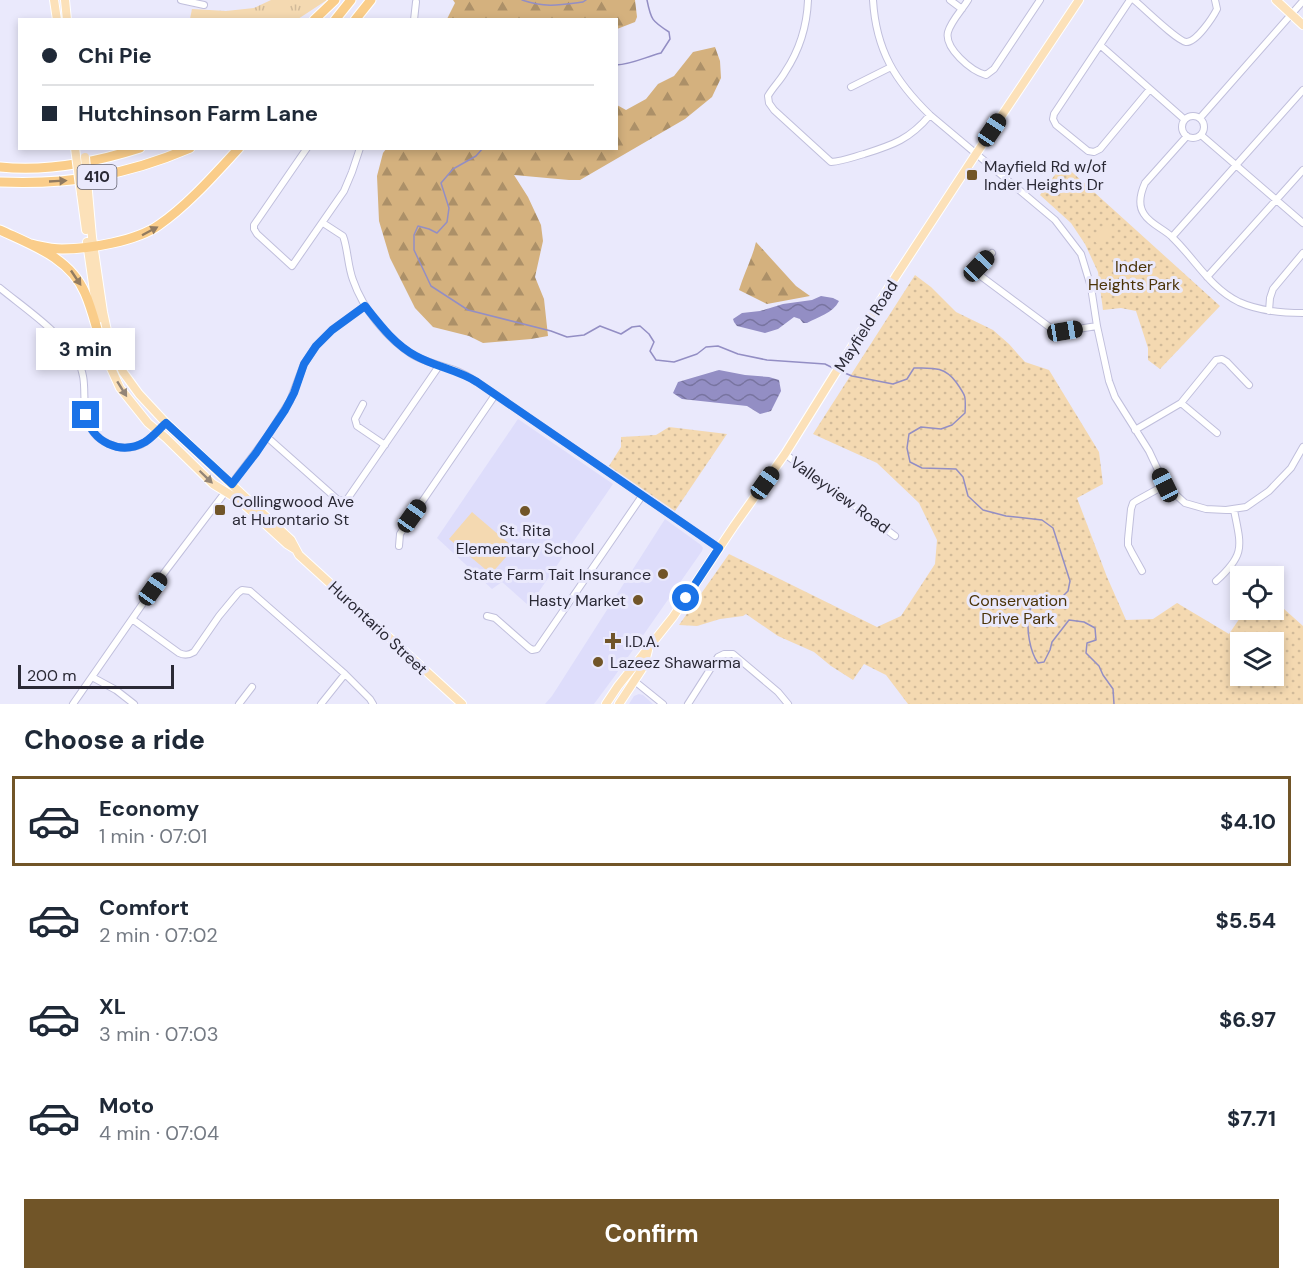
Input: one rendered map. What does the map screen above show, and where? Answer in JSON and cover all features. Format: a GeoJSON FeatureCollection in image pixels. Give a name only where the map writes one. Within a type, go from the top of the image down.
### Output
{"type":"FeatureCollection","features":[{"type":"Feature","properties":{"kind":"highway"},"geometry":{"type":"LineString","coordinates":[[316,18],[335,0]]}},
{"type":"Feature","properties":{"kind":"highway"},"geometry":{"type":"LineString","coordinates":[[337,18],[351,0]]}},
{"type":"Feature","properties":{"kind":"highway"},"geometry":{"type":"LineString","coordinates":[[357,18],[371,0]]}},
{"type":"Feature","properties":{"kind":"highway"},"geometry":{"type":"LineString","coordinates":[[69,165],[118,150]]}},
{"type":"Feature","properties":{"kind":"highway","name":"410"},"geometry":{"type":"LineString","coordinates":[[0,167],[39,168],[69,165],[133,150]]}},
{"type":"Feature","properties":{"kind":"highway","name":"410"},"geometry":{"type":"LineString","coordinates":[[0,182],[26,183],[84,179],[141,167],[185,150]]}},
{"type":"Feature","properties":{"kind":"highway"},"geometry":{"type":"LineString","coordinates":[[30,244],[62,249],[91,246],[132,238],[150,231],[178,210],[237,150]]}},
{"type":"Feature","properties":{"kind":"highway"},"geometry":{"type":"LineString","coordinates":[[0,230],[57,258],[67,266],[79,280],[85,293],[104,351]]}},
{"type":"Feature","properties":{"kind":"main road"},"geometry":{"type":"LineString","coordinates":[[54,0],[57,18]]}},
{"type":"Feature","properties":{"kind":"main road"},"geometry":{"type":"LineString","coordinates":[[65,0],[67,18]]}},
{"type":"Feature","properties":{"kind":"main road","name":"Mayfield Road"},"geometry":{"type":"LineString","coordinates":[[606,704],[673,617],[785,454],[896,276],[1079,0]]}},
{"type":"Feature","properties":{"kind":"main road"},"geometry":{"type":"LineString","coordinates":[[1276,0],[1303,25]]}},
{"type":"Feature","properties":{"kind":"main road","name":"Hurontario Street"},"geometry":{"type":"LineString","coordinates":[[75,150],[91,230],[96,310],[104,351],[124,395],[148,423],[213,484],[239,500],[287,544],[297,550]]}},
{"type":"Feature","properties":{"kind":"main road","name":"Hurontario Street"},"geometry":{"type":"LineString","coordinates":[[85,151],[85,193]]}},
{"type":"Feature","properties":{"kind":"main road","name":"Hurontario Street"},"geometry":{"type":"LineString","coordinates":[[91,246],[113,350],[123,372],[133,386],[166,423],[291,540],[299,555],[462,704]]}},
{"type":"Feature","properties":{"kind":"main road","name":"Mayfield Road"},"geometry":{"type":"LineString","coordinates":[[619,704],[644,666],[648,648]]}},
{"type":"Feature","properties":{"kind":"street"},"geometry":{"type":"LineString","coordinates":[[181,0],[204,5]]}},
{"type":"Feature","properties":{"kind":"street"},"geometry":{"type":"LineString","coordinates":[[808,0],[806,21],[797,48],[786,72],[768,98],[774,110],[829,161],[837,162],[895,144],[913,134],[930,115]]}},
{"type":"Feature","properties":{"kind":"street"},"geometry":{"type":"LineString","coordinates":[[873,0],[880,44],[891,67],[913,99],[1055,220],[1081,254],[1092,287],[1097,326],[1109,381],[1115,397],[1149,452],[1165,485],[1185,503],[1206,509],[1234,510],[1246,507],[1269,492],[1291,468],[1303,447]]}},
{"type":"Feature","properties":{"kind":"street"},"geometry":{"type":"LineString","coordinates":[[950,0],[963,9]]}},
{"type":"Feature","properties":{"kind":"street"},"geometry":{"type":"LineString","coordinates":[[968,0],[950,28],[947,35],[948,42],[964,62],[978,73],[986,75],[994,69],[1040,0]]}},
{"type":"Feature","properties":{"kind":"street"},"geometry":{"type":"LineString","coordinates":[[1150,89],[1100,149],[1094,152],[1088,151],[1056,125],[1053,119],[1054,114],[1132,0],[1186,42],[1193,40],[1212,18],[1217,9],[1215,0]]}},
{"type":"Feature","properties":{"kind":"street"},"geometry":{"type":"LineString","coordinates":[[1200,118],[1303,1]]}},
{"type":"Feature","properties":{"kind":"street"},"geometry":{"type":"LineString","coordinates":[[414,18],[416,2]]}},
{"type":"Feature","properties":{"kind":"street"},"geometry":{"type":"LineString","coordinates":[[1100,45],[1184,119]]}},
{"type":"Feature","properties":{"kind":"street"},"geometry":{"type":"LineString","coordinates":[[851,87],[891,67]]}},
{"type":"Feature","properties":{"kind":"street"},"geometry":{"type":"LineString","coordinates":[[1172,237],[1303,90]]}},
{"type":"Feature","properties":{"kind":"street"},"geometry":{"type":"LineString","coordinates":[[1194,115],[1200,118],[1204,128],[1201,135],[1194,138],[1186,136],[1181,126],[1184,119],[1194,115]]}},
{"type":"Feature","properties":{"kind":"street"},"geometry":{"type":"LineString","coordinates":[[1201,135],[1303,223]]}},
{"type":"Feature","properties":{"kind":"street"},"geometry":{"type":"LineString","coordinates":[[1186,136],[1145,183],[1141,192],[1140,205],[1143,214],[1172,237],[1221,290],[1239,302],[1269,311],[1303,313]]}},
{"type":"Feature","properties":{"kind":"street"},"geometry":{"type":"LineString","coordinates":[[306,150],[254,225],[256,234],[292,266],[344,191],[359,150]]}},
{"type":"Feature","properties":{"kind":"street"},"geometry":{"type":"LineString","coordinates":[[1207,277],[1303,170]]}},
{"type":"Feature","properties":{"kind":"street"},"geometry":{"type":"LineString","coordinates":[[323,223],[343,236],[353,279],[365,306],[404,348],[414,355],[468,377],[719,548]]}},
{"type":"Feature","properties":{"kind":"street"},"geometry":{"type":"LineString","coordinates":[[992,253],[979,266],[978,274],[1052,329],[1065,331],[1097,326]]}},
{"type":"Feature","properties":{"kind":"street"},"geometry":{"type":"LineString","coordinates":[[1269,311],[1273,289],[1303,253]]}},
{"type":"Feature","properties":{"kind":"street"},"geometry":{"type":"LineString","coordinates":[[0,288],[70,348],[80,364],[84,379],[87,422],[98,438],[113,446],[125,448],[136,446],[145,442],[166,423]]}},
{"type":"Feature","properties":{"kind":"street"},"geometry":{"type":"LineString","coordinates":[[73,704],[164,573],[267,437],[290,401],[304,364],[316,346],[332,330],[365,306]]}},
{"type":"Feature","properties":{"kind":"street"},"geometry":{"type":"LineString","coordinates":[[1135,430],[1181,403],[1216,360],[1222,359],[1227,362],[1249,385]]}},
{"type":"Feature","properties":{"kind":"street"},"geometry":{"type":"LineString","coordinates":[[267,437],[338,500],[342,501],[348,498],[439,366]]}},
{"type":"Feature","properties":{"kind":"street"},"geometry":{"type":"LineString","coordinates":[[399,546],[400,534],[495,395]]}},
{"type":"Feature","properties":{"kind":"street"},"geometry":{"type":"LineString","coordinates":[[1181,403],[1217,433]]}},
{"type":"Feature","properties":{"kind":"street"},"geometry":{"type":"LineString","coordinates":[[363,404],[355,419],[357,426],[385,445]]}},
{"type":"Feature","properties":{"kind":"street","name":"Valleyview Road"},"geometry":{"type":"LineString","coordinates":[[785,454],[895,536]]}},
{"type":"Feature","properties":{"kind":"street"},"geometry":{"type":"LineString","coordinates":[[1142,571],[1128,545],[1131,509],[1133,503],[1165,485]]}},
{"type":"Feature","properties":{"kind":"street"},"geometry":{"type":"LineString","coordinates":[[487,616],[495,618],[532,650],[537,649],[642,496]]}},
{"type":"Feature","properties":{"kind":"street"},"geometry":{"type":"LineString","coordinates":[[1215,581],[1230,568],[1241,542],[1234,510]]}},
{"type":"Feature","properties":{"kind":"street"},"geometry":{"type":"LineString","coordinates":[[132,619],[179,653],[188,655],[194,652],[213,623],[238,593],[246,590],[254,594],[345,674],[373,704]]}},
{"type":"Feature","properties":{"kind":"street"},"geometry":{"type":"LineString","coordinates":[[688,704],[718,657],[733,654],[778,692],[788,704]]}},
{"type":"Feature","properties":{"kind":"street"},"geometry":{"type":"LineString","coordinates":[[321,704],[345,674]]}},
{"type":"Feature","properties":{"kind":"street"},"geometry":{"type":"LineString","coordinates":[[627,675],[663,704]]}},
{"type":"Feature","properties":{"kind":"street"},"geometry":{"type":"LineString","coordinates":[[92,677],[116,690],[134,704]]}},
{"type":"Feature","properties":{"kind":"street"},"geometry":{"type":"LineString","coordinates":[[239,704],[252,687]]}},
{"type":"Feature","properties":{"kind":"shaded area","name":"St. Rita Elementary School"},"geometry":{"type":"Polygon","coordinates":[[[518,419],[613,484],[529,606],[502,582],[492,589],[437,538],[518,419]]]}},
{"type":"Feature","properties":{"kind":"shaded area"},"geometry":{"type":"Polygon","coordinates":[[[665,519],[701,545],[702,551],[594,704],[545,704],[552,696],[665,519]]]}},
{"type":"Feature","properties":{"kind":"shaded area"},"geometry":{"type":"Polygon","coordinates":[[[639,694],[653,704],[629,704],[634,696],[639,694]]]}},
{"type":"Feature","properties":{"kind":"green space"},"geometry":{"type":"Polygon","coordinates":[[[271,0],[327,0],[300,18],[190,18],[192,9],[226,11],[254,8],[271,0]]]}},
{"type":"Feature","properties":{"kind":"green space"},"geometry":{"type":"Polygon","coordinates":[[[453,0],[635,0],[637,17],[635,22],[618,29],[618,18],[448,18],[455,3],[453,0]]]}},
{"type":"Feature","properties":{"kind":"green space"},"geometry":{"type":"Polygon","coordinates":[[[715,47],[720,61],[721,78],[712,97],[685,119],[580,180],[514,175],[528,197],[541,225],[543,241],[535,277],[544,299],[548,336],[483,343],[469,336],[433,327],[415,308],[390,258],[379,221],[377,176],[385,150],[618,150],[618,106],[626,110],[646,99],[658,84],[674,76],[693,52],[715,47]]]}},
{"type":"Feature","properties":{"kind":"green space","name":"Inder Heights Park"},"geometry":{"type":"Polygon","coordinates":[[[1063,164],[1220,306],[1160,369],[1148,360],[1148,348],[1136,311],[1121,308],[1103,310],[1098,272],[1085,244],[1071,223],[1040,195],[1063,164]]]}},
{"type":"Feature","properties":{"kind":"green space"},"geometry":{"type":"Polygon","coordinates":[[[1107,223],[1116,230],[1101,247],[1092,239],[1107,223]]]}},
{"type":"Feature","properties":{"kind":"green space"},"geometry":{"type":"Polygon","coordinates":[[[756,242],[796,286],[810,296],[767,304],[739,290],[756,242]]]}},
{"type":"Feature","properties":{"kind":"green space","name":"Conservation Drive Park"},"geometry":{"type":"Polygon","coordinates":[[[915,275],[931,287],[956,312],[993,330],[1025,362],[1049,370],[1099,452],[1103,484],[1077,498],[1126,620],[1153,619],[1177,603],[1230,633],[1230,686],[1284,686],[1284,632],[1230,632],[1239,620],[1284,620],[1284,609],[1303,626],[1303,704],[908,704],[886,675],[864,664],[853,680],[814,652],[778,636],[746,614],[697,626],[679,625],[729,554],[877,627],[901,616],[935,564],[937,540],[919,503],[877,463],[813,434],[915,275]]]}},
{"type":"Feature","properties":{"kind":"green space"},"geometry":{"type":"Polygon","coordinates":[[[669,427],[727,434],[675,511],[609,466],[621,447],[621,437],[656,435],[669,427]]]}},
{"type":"Feature","properties":{"kind":"green space"},"geometry":{"type":"Polygon","coordinates":[[[472,512],[514,548],[491,574],[449,539],[472,512]]]}},
{"type":"Feature","properties":{"kind":"water"},"geometry":{"type":"Polygon","coordinates":[[[821,296],[839,301],[829,312],[807,323],[794,317],[778,329],[765,333],[737,326],[733,319],[742,313],[812,300],[821,296]]]}},
{"type":"Feature","properties":{"kind":"water"},"geometry":{"type":"Polygon","coordinates":[[[719,370],[779,380],[781,391],[771,411],[760,414],[747,406],[682,399],[673,393],[678,382],[719,370]]]}},
{"type":"Feature","properties":{"kind":"waterway"},"geometry":{"type":"LineString","coordinates":[[522,0],[552,5],[586,0]]}},
{"type":"Feature","properties":{"kind":"waterway"},"geometry":{"type":"LineString","coordinates":[[618,65],[661,53],[670,39],[669,32],[653,19],[647,0]]}},
{"type":"Feature","properties":{"kind":"waterway"},"geometry":{"type":"LineString","coordinates":[[481,150],[476,156],[453,169],[441,183],[449,208],[447,222],[437,233],[418,226],[414,235],[414,250],[431,286],[468,310],[567,337],[584,335],[600,326],[621,334],[632,327],[640,326],[654,342],[650,351],[656,360],[674,362],[697,354],[706,347],[718,346],[738,354],[767,360],[825,364],[835,369]]}},
{"type":"Feature","properties":{"kind":"waterway"},"geometry":{"type":"LineString","coordinates":[[840,371],[852,376],[893,384],[907,379],[914,368],[932,368],[947,373],[956,382],[965,396],[965,413],[952,425],[941,429],[921,427],[909,434],[907,448],[910,462],[922,468],[956,469],[963,477],[968,496],[983,510],[1006,516],[1042,520],[1053,528],[1070,581],[1068,591],[1060,599],[1035,596],[1028,621],[1028,633],[1033,653],[1038,663],[1044,662],[1052,642],[1069,620],[1084,622],[1095,628],[1096,640],[1087,643],[1086,653],[1099,666],[1113,689],[1114,704]]}},
{"type":"Feature","properties":{"kind":"place","name":"Mayfield Rd w/of Inder Heights Dr"},"geometry":{"type":"Point","coordinates":[972,175]}},
{"type":"Feature","properties":{"kind":"place","name":"Collingwood Ave at Hurontario St"},"geometry":{"type":"Point","coordinates":[220,510]}},
{"type":"Feature","properties":{"kind":"place","name":"St. Rita Elementary School"},"geometry":{"type":"Point","coordinates":[525,511]}},
{"type":"Feature","properties":{"kind":"place","name":"State Farm Tait Insurance"},"geometry":{"type":"Point","coordinates":[663,574]}},
{"type":"Feature","properties":{"kind":"place","name":"Hasty Market"},"geometry":{"type":"Point","coordinates":[638,600]}},
{"type":"Feature","properties":{"kind":"place","name":"I.D.A."},"geometry":{"type":"Point","coordinates":[613,641]}},
{"type":"Feature","properties":{"kind":"place","name":"Lazeez Shawarma"},"geometry":{"type":"Point","coordinates":[598,662]}},
{"type":"Feature","properties":{"kind":"route"},"geometry":{"type":"LineString","coordinates":[[86,415],[87,422],[98,438],[107,444],[125,448],[141,444],[166,423],[232,484],[285,410],[294,393],[304,364],[316,346],[332,330],[365,306],[394,340],[414,355],[457,371],[477,382],[719,548],[686,598]]}}]}
